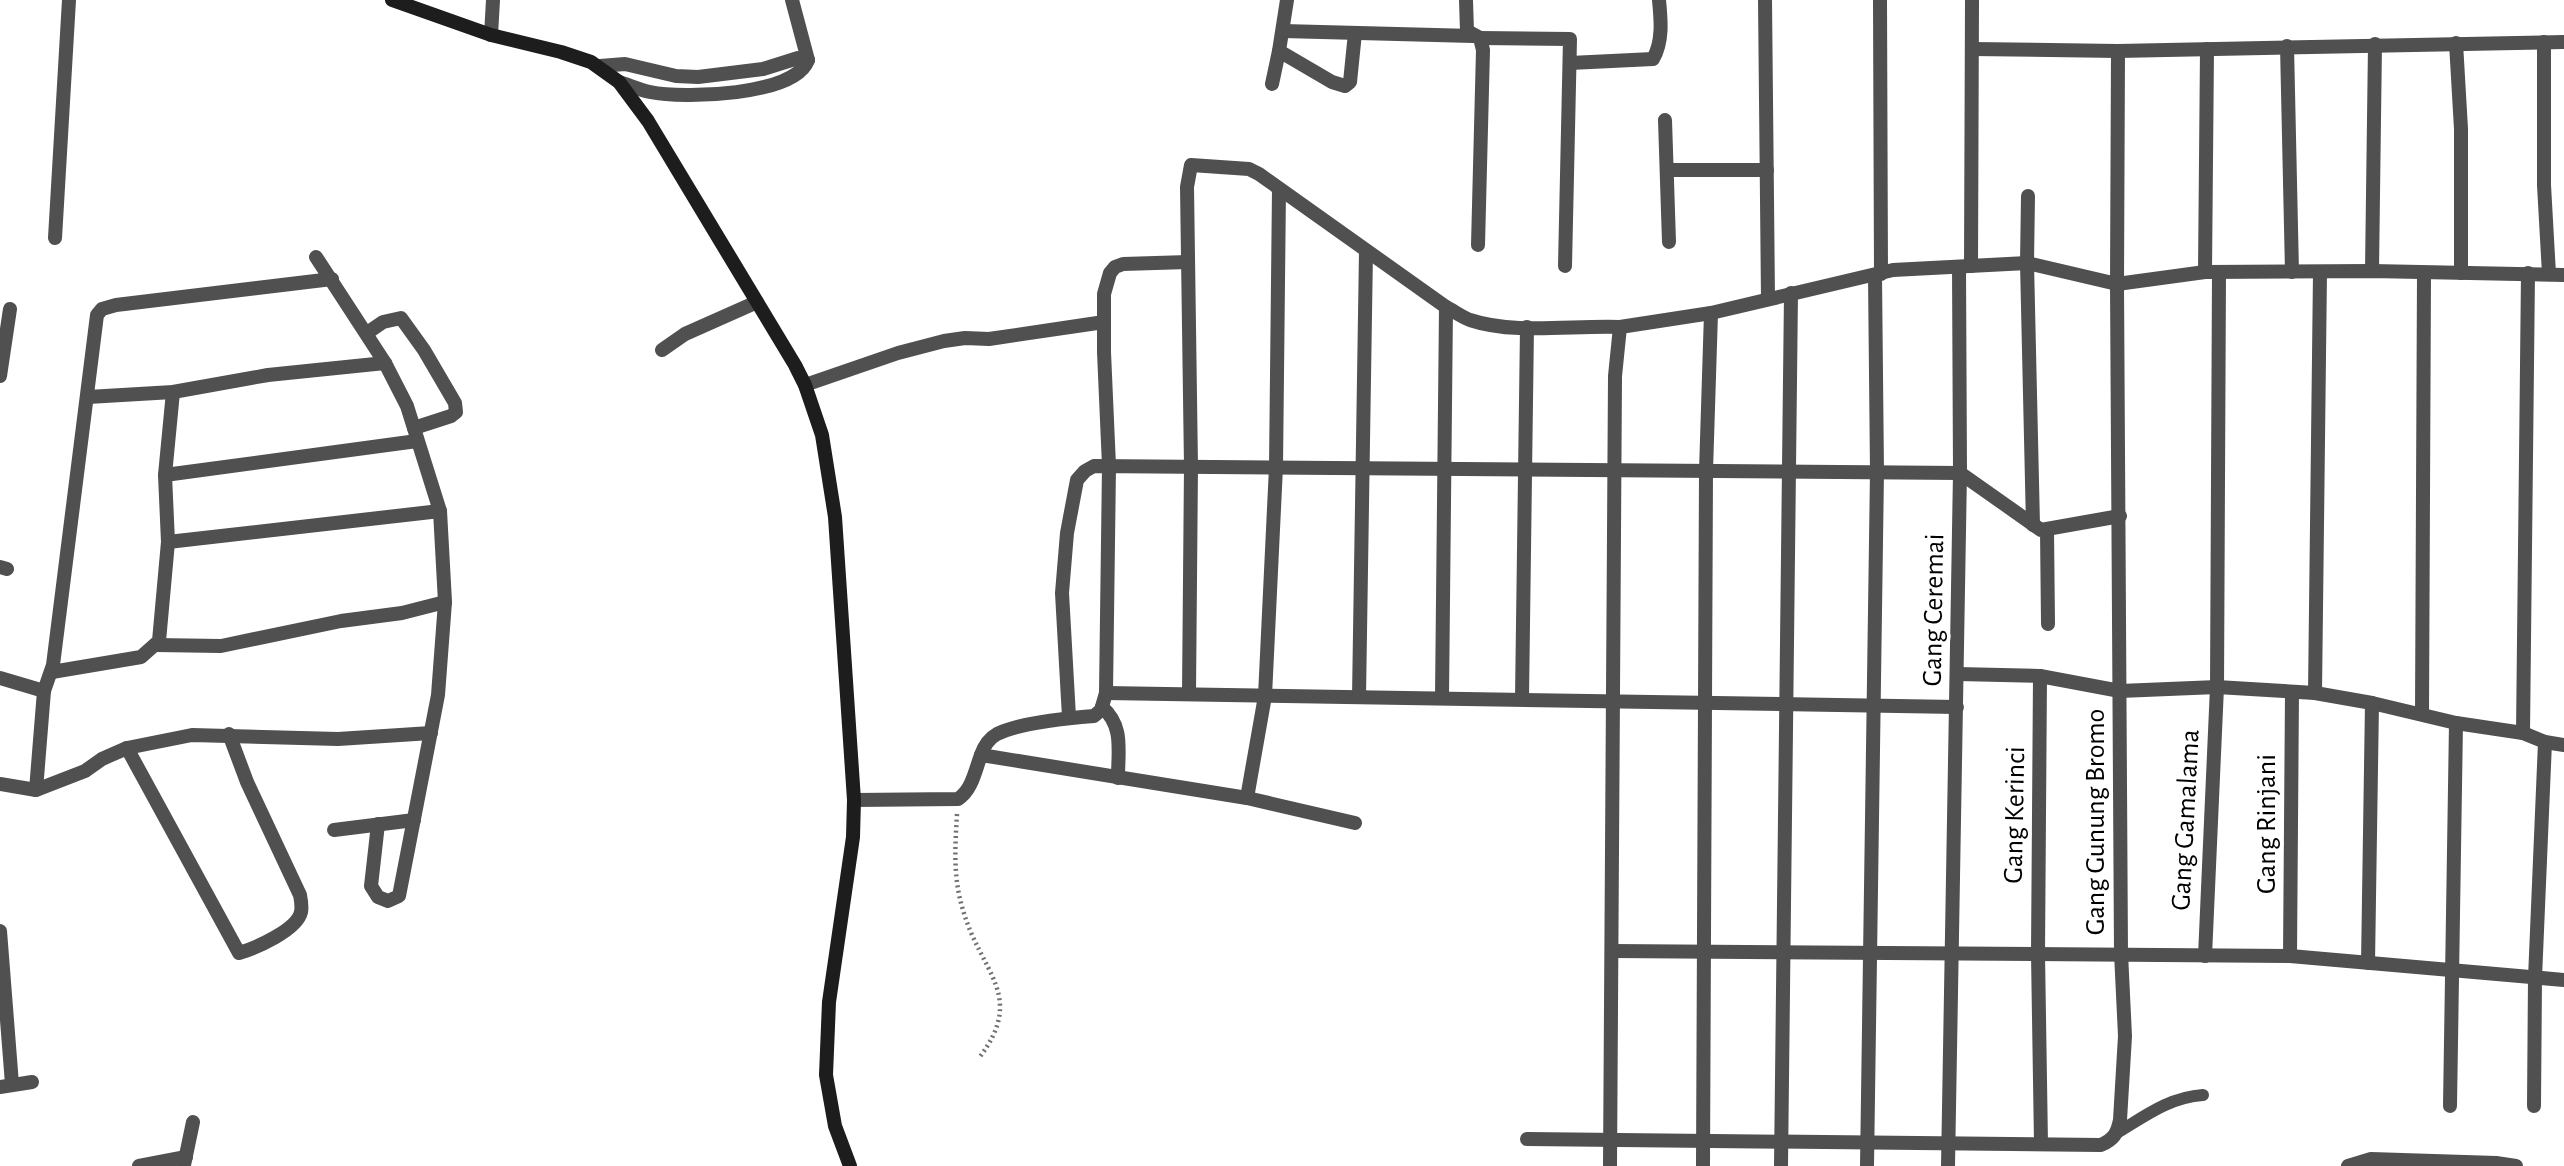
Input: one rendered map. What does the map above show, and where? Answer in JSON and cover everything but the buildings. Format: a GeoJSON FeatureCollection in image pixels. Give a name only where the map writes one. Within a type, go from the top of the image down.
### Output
{"type":"FeatureCollection","features":[{"type":"Feature","properties":{"kind":"street"},"geometry":{"type":"LineString","coordinates":[[55,238],[69,0]]}},
{"type":"Feature","properties":{"kind":"street"},"geometry":{"type":"LineString","coordinates":[[392,0],[491,35],[561,52],[600,66],[619,82],[649,121],[805,385],[822,435],[835,517],[854,800],[853,837],[829,1002],[826,1075],[835,1126],[850,1166]]}},
{"type":"Feature","properties":{"kind":"street"},"geometry":{"type":"LineString","coordinates":[[491,35],[493,0]]}},
{"type":"Feature","properties":{"kind":"street"},"geometry":{"type":"LineString","coordinates":[[619,82],[650,92],[695,95],[752,90],[784,81],[805,69],[808,60],[792,0]]}},
{"type":"Feature","properties":{"kind":"street"},"geometry":{"type":"LineString","coordinates":[[1272,84],[1287,0]]}},
{"type":"Feature","properties":{"kind":"street"},"geometry":{"type":"LineString","coordinates":[[1466,0],[1467,31],[1476,37],[1483,50],[1478,245]]}},
{"type":"Feature","properties":{"kind":"street"},"geometry":{"type":"LineString","coordinates":[[1570,63],[1653,59],[1658,52],[1661,27],[1659,0]]}},
{"type":"Feature","properties":{"kind":"street"},"geometry":{"type":"LineString","coordinates":[[1765,0],[1768,299]]}},
{"type":"Feature","properties":{"kind":"street"},"geometry":{"type":"LineString","coordinates":[[1867,1166],[1877,472],[1880,0]]}},
{"type":"Feature","properties":{"kind":"street","name":"Gang Ceremai"},"geometry":{"type":"LineString","coordinates":[[1948,1166],[1954,954],[1960,473],[1972,0]]}},
{"type":"Feature","properties":{"kind":"street"},"geometry":{"type":"LineString","coordinates":[[1283,32],[1570,39],[1564,267]]}},
{"type":"Feature","properties":{"kind":"street"},"geometry":{"type":"LineString","coordinates":[[1279,51],[1332,82],[1345,86],[1353,76],[1355,33]]}},
{"type":"Feature","properties":{"kind":"street"},"geometry":{"type":"LineString","coordinates":[[2544,42],[2544,186],[2549,274]]}},
{"type":"Feature","properties":{"kind":"street"},"geometry":{"type":"LineString","coordinates":[[1972,49],[2118,51],[2564,42]]}},
{"type":"Feature","properties":{"kind":"street"},"geometry":{"type":"LineString","coordinates":[[2456,43],[2460,129],[2461,274]]}},
{"type":"Feature","properties":{"kind":"street"},"geometry":{"type":"LineString","coordinates":[[2372,271],[2375,44]]}},
{"type":"Feature","properties":{"kind":"street"},"geometry":{"type":"LineString","coordinates":[[2287,46],[2292,272]]}},
{"type":"Feature","properties":{"kind":"street","name":"Gang Gamalama"},"geometry":{"type":"LineString","coordinates":[[2205,956],[2217,687],[2207,49]]}},
{"type":"Feature","properties":{"kind":"street","name":"Gang Gunung Bromo"},"geometry":{"type":"LineString","coordinates":[[2117,1133],[2122,1101],[2125,1036],[2121,953],[2118,51]]}},
{"type":"Feature","properties":{"kind":"street"},"geometry":{"type":"LineString","coordinates":[[600,66],[625,64],[677,76],[726,74],[763,69],[798,58],[808,60]]}},
{"type":"Feature","properties":{"kind":"street"},"geometry":{"type":"LineString","coordinates":[[726,74],[730,92]]}},
{"type":"Feature","properties":{"kind":"street"},"geometry":{"type":"LineString","coordinates":[[1665,120],[1669,242]]}},
{"type":"Feature","properties":{"kind":"street"},"geometry":{"type":"LineString","coordinates":[[1189,694],[1191,466],[1187,187],[1191,166],[1249,169],[1467,319],[1527,327],[1620,327],[1712,313],[1893,270],[1919,267],[2027,263],[2117,284],[2212,272],[2372,271],[2564,275]]}},
{"type":"Feature","properties":{"kind":"street"},"geometry":{"type":"LineString","coordinates":[[1668,170],[1767,170]]}},
{"type":"Feature","properties":{"kind":"street"},"geometry":{"type":"LineString","coordinates":[[1247,798],[1265,696],[1276,467],[1279,189]]}},
{"type":"Feature","properties":{"kind":"street"},"geometry":{"type":"LineString","coordinates":[[2028,197],[2027,263],[2040,528],[2048,624]]}},
{"type":"Feature","properties":{"kind":"street"},"geometry":{"type":"LineString","coordinates":[[1359,697],[1366,251]]}},
{"type":"Feature","properties":{"kind":"street"},"geometry":{"type":"LineString","coordinates":[[316,257],[367,333],[407,406],[440,511],[445,602],[438,695],[399,896],[388,901],[378,897],[371,886],[378,824]]}},
{"type":"Feature","properties":{"kind":"street"},"geometry":{"type":"LineString","coordinates":[[1118,778],[1117,725],[1104,700],[1109,466],[1104,295],[1110,273],[1115,267],[1124,264],[1188,262]]}},
{"type":"Feature","properties":{"kind":"street"},"geometry":{"type":"LineString","coordinates":[[2315,693],[2319,272]]}},
{"type":"Feature","properties":{"kind":"street"},"geometry":{"type":"LineString","coordinates":[[2422,714],[2424,273]]}},
{"type":"Feature","properties":{"kind":"street"},"geometry":{"type":"LineString","coordinates":[[2523,733],[2528,273]]}},
{"type":"Feature","properties":{"kind":"street"},"geometry":{"type":"LineString","coordinates":[[36,790],[44,691],[52,673],[97,314],[102,309],[332,279]]}},
{"type":"Feature","properties":{"kind":"street"},"geometry":{"type":"LineString","coordinates":[[1781,1166],[1791,293]]}},
{"type":"Feature","properties":{"kind":"street"},"geometry":{"type":"LineString","coordinates":[[662,350],[695,329],[757,302]]}},
{"type":"Feature","properties":{"kind":"street"},"geometry":{"type":"LineString","coordinates":[[1442,698],[1446,307]]}},
{"type":"Feature","properties":{"kind":"street"},"geometry":{"type":"LineString","coordinates":[[0,376],[10,309]]}},
{"type":"Feature","properties":{"kind":"street"},"geometry":{"type":"LineString","coordinates":[[1703,1166],[1706,471],[1712,313]]}},
{"type":"Feature","properties":{"kind":"street"},"geometry":{"type":"LineString","coordinates":[[165,475],[415,434],[456,412],[456,403],[401,318],[383,322],[367,333]]}},
{"type":"Feature","properties":{"kind":"street"},"geometry":{"type":"LineString","coordinates":[[805,385],[898,353],[944,341],[989,339],[1104,321]]}},
{"type":"Feature","properties":{"kind":"street"},"geometry":{"type":"LineString","coordinates":[[1522,699],[1527,327]]}},
{"type":"Feature","properties":{"kind":"street"},"geometry":{"type":"LineString","coordinates":[[1610,1166],[1615,376],[1620,327]]}},
{"type":"Feature","properties":{"kind":"street"},"geometry":{"type":"LineString","coordinates":[[88,397],[173,391],[268,375],[385,363]]}},
{"type":"Feature","properties":{"kind":"street"},"geometry":{"type":"LineString","coordinates":[[52,673],[141,657],[159,640],[168,542],[165,475],[173,391]]}},
{"type":"Feature","properties":{"kind":"street"},"geometry":{"type":"LineString","coordinates":[[1069,717],[1062,593],[1067,533],[1077,480],[1094,466],[1960,473],[2040,528],[2120,516]]}},
{"type":"Feature","properties":{"kind":"street"},"geometry":{"type":"LineString","coordinates":[[168,542],[440,511]]}},
{"type":"Feature","properties":{"kind":"street"},"geometry":{"type":"LineString","coordinates":[[156,645],[222,646],[341,621],[402,613],[445,602]]}},
{"type":"Feature","properties":{"kind":"street"},"geometry":{"type":"LineString","coordinates":[[1958,674],[2040,676],[2120,691],[2217,687],[2315,693],[2456,723],[2523,733],[2564,746]]}},
{"type":"Feature","properties":{"kind":"street","name":"Gang Kerinci"},"geometry":{"type":"LineString","coordinates":[[2040,676],[2038,954],[2041,1144]]}},
{"type":"Feature","properties":{"kind":"street"},"geometry":{"type":"LineString","coordinates":[[0,678],[44,691]]}},
{"type":"Feature","properties":{"kind":"street","name":"Gang Rinjani"},"geometry":{"type":"LineString","coordinates":[[2290,956],[2292,692]]}},
{"type":"Feature","properties":{"kind":"street"},"geometry":{"type":"LineString","coordinates":[[1104,700],[1189,694],[1957,707]]}},
{"type":"Feature","properties":{"kind":"street"},"geometry":{"type":"LineString","coordinates":[[854,800],[958,799],[964,796],[970,786],[984,746],[998,733],[1069,717],[1094,716],[1104,700]]}},
{"type":"Feature","properties":{"kind":"street"},"geometry":{"type":"LineString","coordinates":[[2368,963],[2372,703]]}},
{"type":"Feature","properties":{"kind":"street"},"geometry":{"type":"LineString","coordinates":[[2450,1106],[2456,723]]}},
{"type":"Feature","properties":{"kind":"street"},"geometry":{"type":"LineString","coordinates":[[0,784],[36,790],[85,771],[102,759],[127,748],[192,735],[338,739],[431,733]]}},
{"type":"Feature","properties":{"kind":"street"},"geometry":{"type":"LineString","coordinates":[[127,748],[239,953],[286,931],[297,922],[302,911],[300,895],[247,782],[229,734]]}},
{"type":"Feature","properties":{"kind":"street"},"geometry":{"type":"LineString","coordinates":[[2533,1106],[2535,978],[2546,742]]}},
{"type":"Feature","properties":{"kind":"street"},"geometry":{"type":"LineString","coordinates":[[981,755],[1247,798],[1355,823]]}},
{"type":"Feature","properties":{"kind":"street"},"geometry":{"type":"LineString","coordinates":[[334,830],[414,820]]}},
{"type":"Feature","properties":{"kind":"street"},"geometry":{"type":"LineString","coordinates":[[0,931],[6,1086],[32,1082]]}},
{"type":"Feature","properties":{"kind":"street"},"geometry":{"type":"LineString","coordinates":[[1612,951],[2290,956],[2564,981]]}},
{"type":"Feature","properties":{"kind":"street"},"geometry":{"type":"LineString","coordinates":[[139,1166],[185,1162],[192,1122]]}},
{"type":"Feature","properties":{"kind":"street"},"geometry":{"type":"LineString","coordinates":[[1527,1139],[2101,1145],[2117,1133]]}},
{"type":"Feature","properties":{"kind":"street"},"geometry":{"type":"LineString","coordinates":[[2348,1166],[2371,1162],[2453,1165],[2496,1163],[2516,1166]]}},
{"type":"Feature","properties":{"kind":"lane"},"geometry":{"type":"LineString","coordinates":[[2117,1133],[2177,1099],[2203,1096]]}},
{"type":"Feature","properties":{"kind":"path"},"geometry":{"type":"LineString","coordinates":[[958,799],[954,861],[958,894],[974,942],[993,977],[1002,1007],[993,1039],[979,1058]]}}]}
